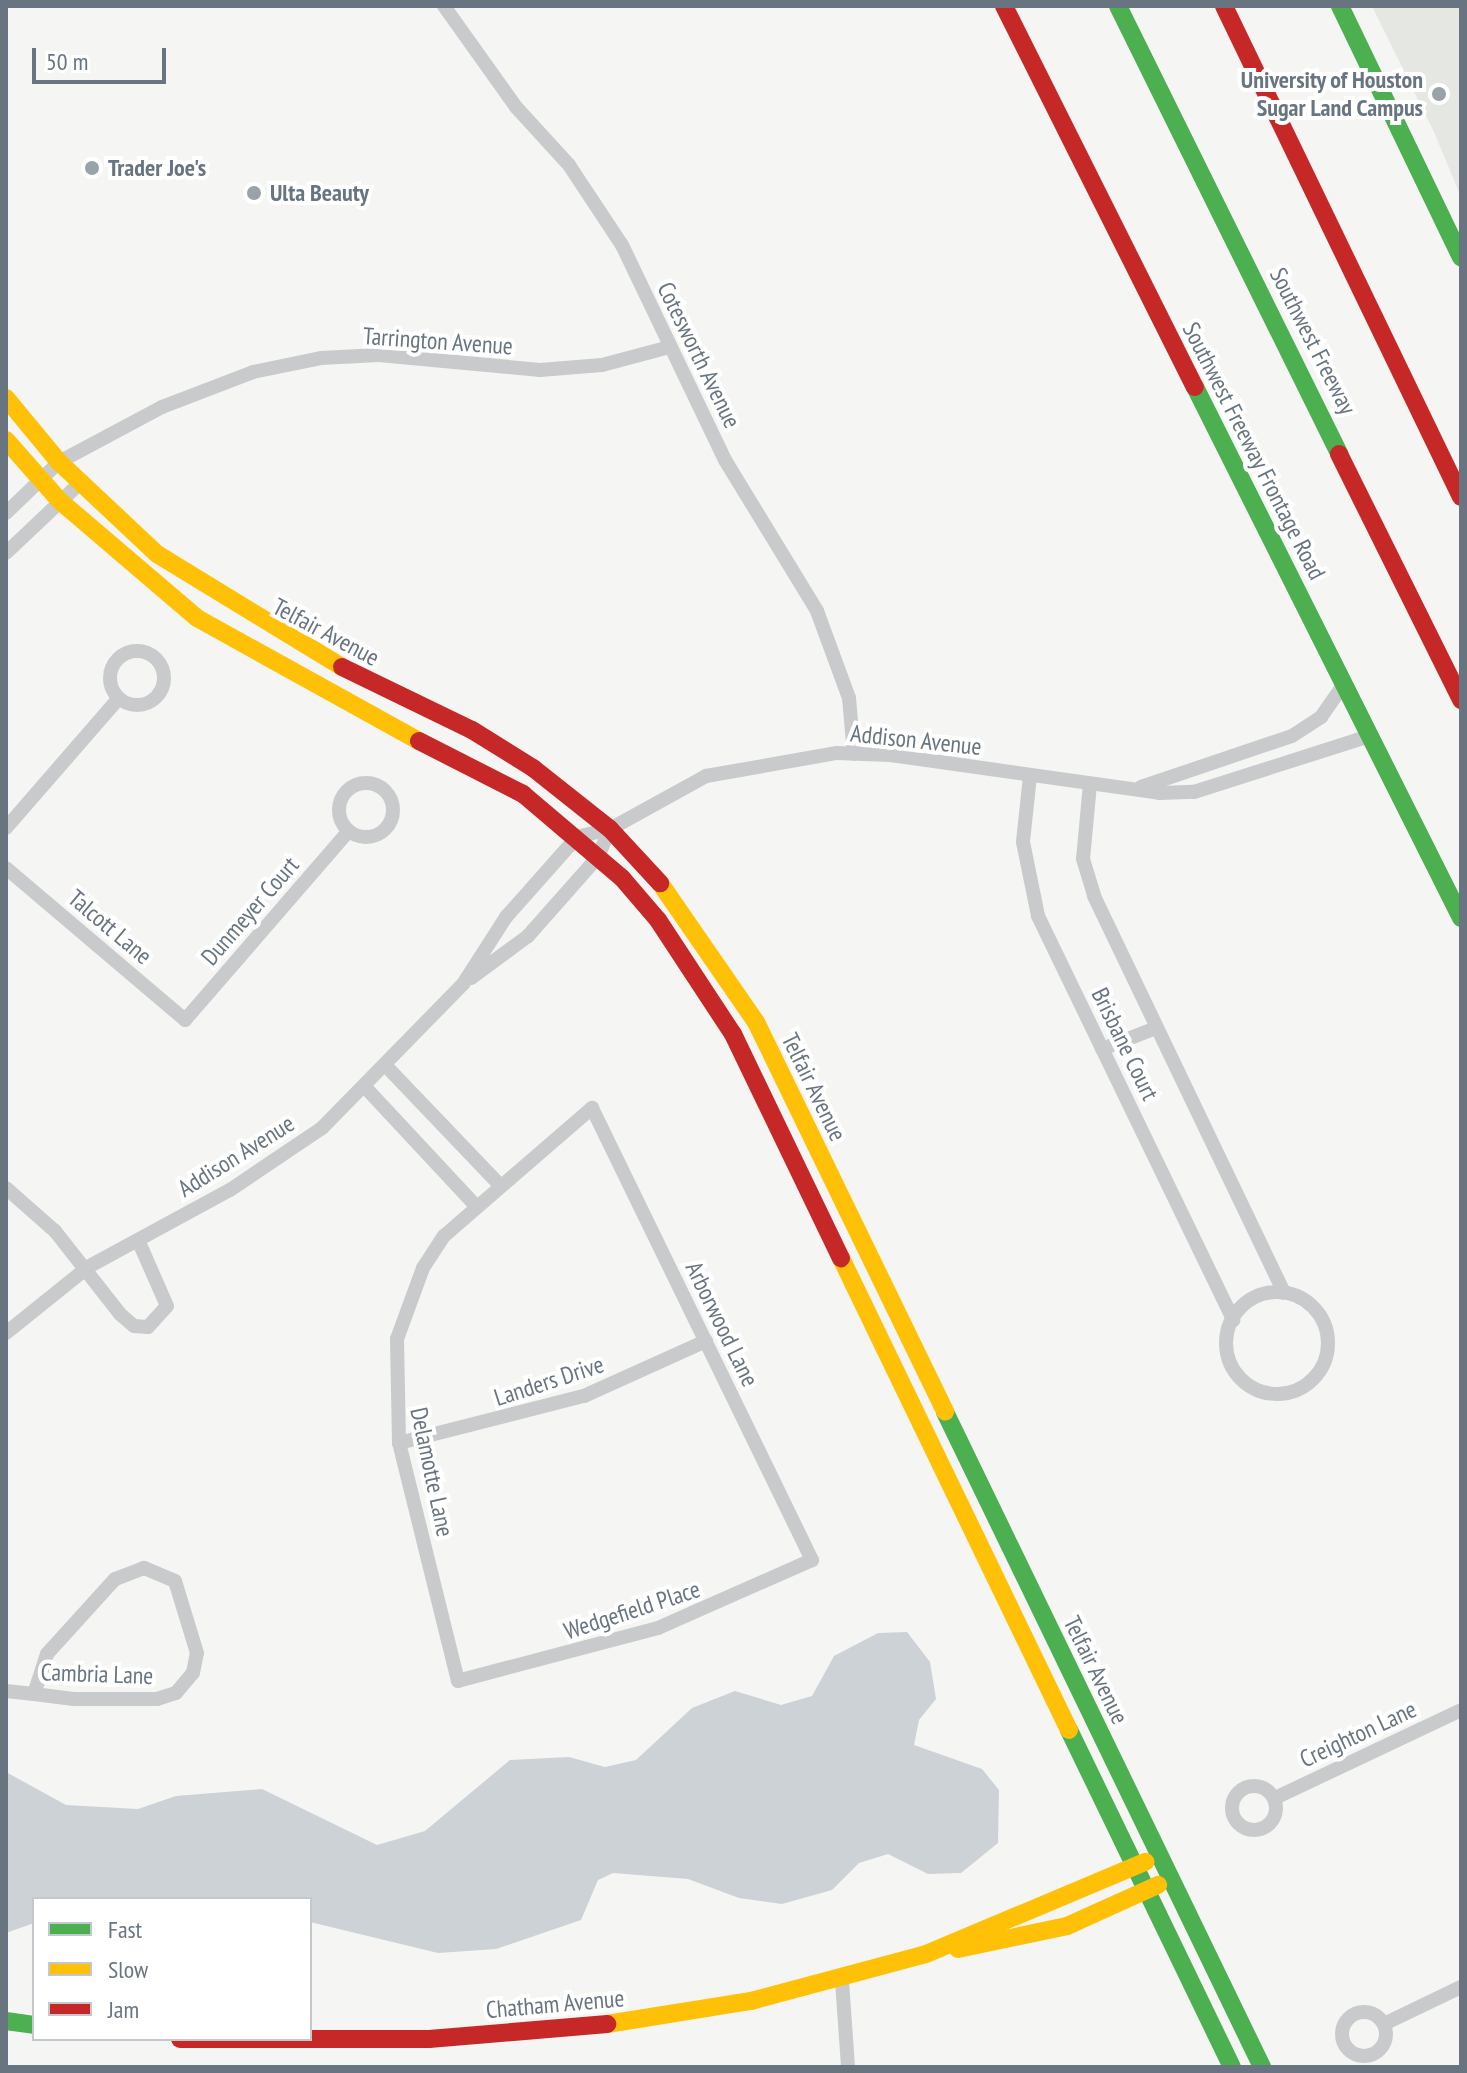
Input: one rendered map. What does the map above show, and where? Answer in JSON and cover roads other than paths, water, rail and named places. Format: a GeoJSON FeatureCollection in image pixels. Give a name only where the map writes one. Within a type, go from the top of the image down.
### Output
{"type":"FeatureCollection","features":[{"type":"Feature","properties":{"kind":"main road","name":"Southwest Freeway Frontage Road"},"geometry":{"type":"LineString","coordinates":[[1004,6],[1461,918]]}},
{"type":"Feature","properties":{"kind":"main road","name":"Southwest Freeway"},"geometry":{"type":"LineString","coordinates":[[1118,6],[1461,700]]}},
{"type":"Feature","properties":{"kind":"main road"},"geometry":{"type":"LineString","coordinates":[[1224,6],[1461,497]]}},
{"type":"Feature","properties":{"kind":"main road"},"geometry":{"type":"LineString","coordinates":[[1340,6],[1461,257]]}},
{"type":"Feature","properties":{"kind":"main road","name":"Telfair Avenue"},"geometry":{"type":"LineString","coordinates":[[6,398],[59,462],[157,554],[243,615],[472,730],[610,829],[678,902],[756,1022],[1262,2067]]}},
{"type":"Feature","properties":{"kind":"main road","name":"Telfair Avenue"},"geometry":{"type":"LineString","coordinates":[[6,440],[60,501],[160,590],[233,642],[523,794],[577,837],[658,920],[733,1034],[1232,2067]]}},
{"type":"Feature","properties":{"kind":"main road","name":"Chatham Avenue"},"geometry":{"type":"LineString","coordinates":[[312,2041],[543,2030],[648,2020],[842,1981],[926,1954],[1136,1867],[1159,1854]]}},
{"type":"Feature","properties":{"kind":"main road","name":"Chatham Avenue"},"geometry":{"type":"LineString","coordinates":[[926,1954],[1024,1939],[1170,1879]]}},
{"type":"Feature","properties":{"kind":"main road"},"geometry":{"type":"LineString","coordinates":[[6,2021],[32,2025]]}},
{"type":"Feature","properties":{"kind":"street","name":"Cotesworth Avenue"},"geometry":{"type":"LineString","coordinates":[[444,6],[516,107],[569,165],[622,245],[725,460],[817,611],[849,698],[854,754]]}},
{"type":"Feature","properties":{"kind":"street","name":"Tarrington Avenue"},"geometry":{"type":"LineString","coordinates":[[6,513],[59,462],[204,388],[321,358],[379,355],[540,370],[602,365],[669,347]]}},
{"type":"Feature","properties":{"kind":"street"},"geometry":{"type":"LineString","coordinates":[[6,553],[80,483]]}},
{"type":"Feature","properties":{"kind":"street","name":"Addison Avenue"},"geometry":{"type":"LineString","coordinates":[[1136,788],[1292,736],[1321,717],[1344,684]]}},
{"type":"Feature","properties":{"kind":"street"},"geometry":{"type":"LineString","coordinates":[[6,828],[119,698]]}},
{"type":"Feature","properties":{"kind":"street","name":"Addison Avenue"},"geometry":{"type":"LineString","coordinates":[[6,1333],[88,1267],[278,1161],[387,1067],[463,984],[506,917],[577,837],[610,829],[706,776],[758,763],[854,754],[1159,793],[1224,786],[1370,736]]}},
{"type":"Feature","properties":{"kind":"street","name":"Brisbane Court"},"geometry":{"type":"LineString","coordinates":[[1030,776],[1023,842],[1027,876],[1038,916],[1233,1320],[1226,1344],[1238,1376],[1267,1394],[1299,1389],[1322,1367],[1328,1335],[1313,1307],[1284,1293],[1094,896],[1083,859],[1090,784]]}},
{"type":"Feature","properties":{"kind":"street","name":"Addison Avenue"},"geometry":{"type":"LineString","coordinates":[[463,984],[528,936],[598,857],[610,829]]}},
{"type":"Feature","properties":{"kind":"street","name":"Dunmeyer Court"},"geometry":{"type":"LineString","coordinates":[[185,1020],[349,831]]}},
{"type":"Feature","properties":{"kind":"street","name":"Talcott Lane"},"geometry":{"type":"LineString","coordinates":[[6,868],[185,1020]]}},
{"type":"Feature","properties":{"kind":"street"},"geometry":{"type":"LineString","coordinates":[[1102,1049],[1156,1028]]}},
{"type":"Feature","properties":{"kind":"street"},"geometry":{"type":"LineString","coordinates":[[387,1067],[498,1183]]}},
{"type":"Feature","properties":{"kind":"street"},"geometry":{"type":"LineString","coordinates":[[365,1087],[474,1204]]}},
{"type":"Feature","properties":{"kind":"street","name":"Delamotte Lane"},"geometry":{"type":"LineString","coordinates":[[458,1681],[399,1443],[393,1376],[407,1304],[423,1268],[474,1204],[592,1108]]}},
{"type":"Feature","properties":{"kind":"street","name":"Arborwood Lane"},"geometry":{"type":"LineString","coordinates":[[592,1108],[812,1560]]}},
{"type":"Feature","properties":{"kind":"street"},"geometry":{"type":"LineString","coordinates":[[6,1188],[88,1267],[120,1314],[134,1326],[148,1327],[167,1306],[138,1240]]}},
{"type":"Feature","properties":{"kind":"street"},"geometry":{"type":"LineString","coordinates":[[1233,1320],[1250,1300],[1284,1293]]}},
{"type":"Feature","properties":{"kind":"street","name":"Landers Drive"},"geometry":{"type":"LineString","coordinates":[[399,1443],[584,1396],[706,1341]]}},
{"type":"Feature","properties":{"kind":"street","name":"Wedgefield Place"},"geometry":{"type":"LineString","coordinates":[[458,1681],[658,1628],[812,1560]]}},
{"type":"Feature","properties":{"kind":"street","name":"Cambria Lane"},"geometry":{"type":"LineString","coordinates":[[6,1691],[34,1694],[157,1699],[185,1686],[197,1653],[182,1592],[166,1573],[131,1568],[47,1654],[34,1694]]}},
{"type":"Feature","properties":{"kind":"street","name":"Creighton Lane"},"geometry":{"type":"LineString","coordinates":[[1275,1798],[1461,1710]]}},
{"type":"Feature","properties":{"kind":"street"},"geometry":{"type":"LineString","coordinates":[[842,1981],[848,2067]]}},
{"type":"Feature","properties":{"kind":"street"},"geometry":{"type":"LineString","coordinates":[[1384,2024],[1461,1987]]}},
{"type":"Feature","properties":{"kind":"place","name":"University of Houston Sugar Land Campus"},"geometry":{"type":"Point","coordinates":[1439,94]}},
{"type":"Feature","properties":{"kind":"place","name":"Trader Joe's"},"geometry":{"type":"Point","coordinates":[92,168]}},
{"type":"Feature","properties":{"kind":"place","name":"Ulta Beauty"},"geometry":{"type":"Point","coordinates":[254,193]}}]}
